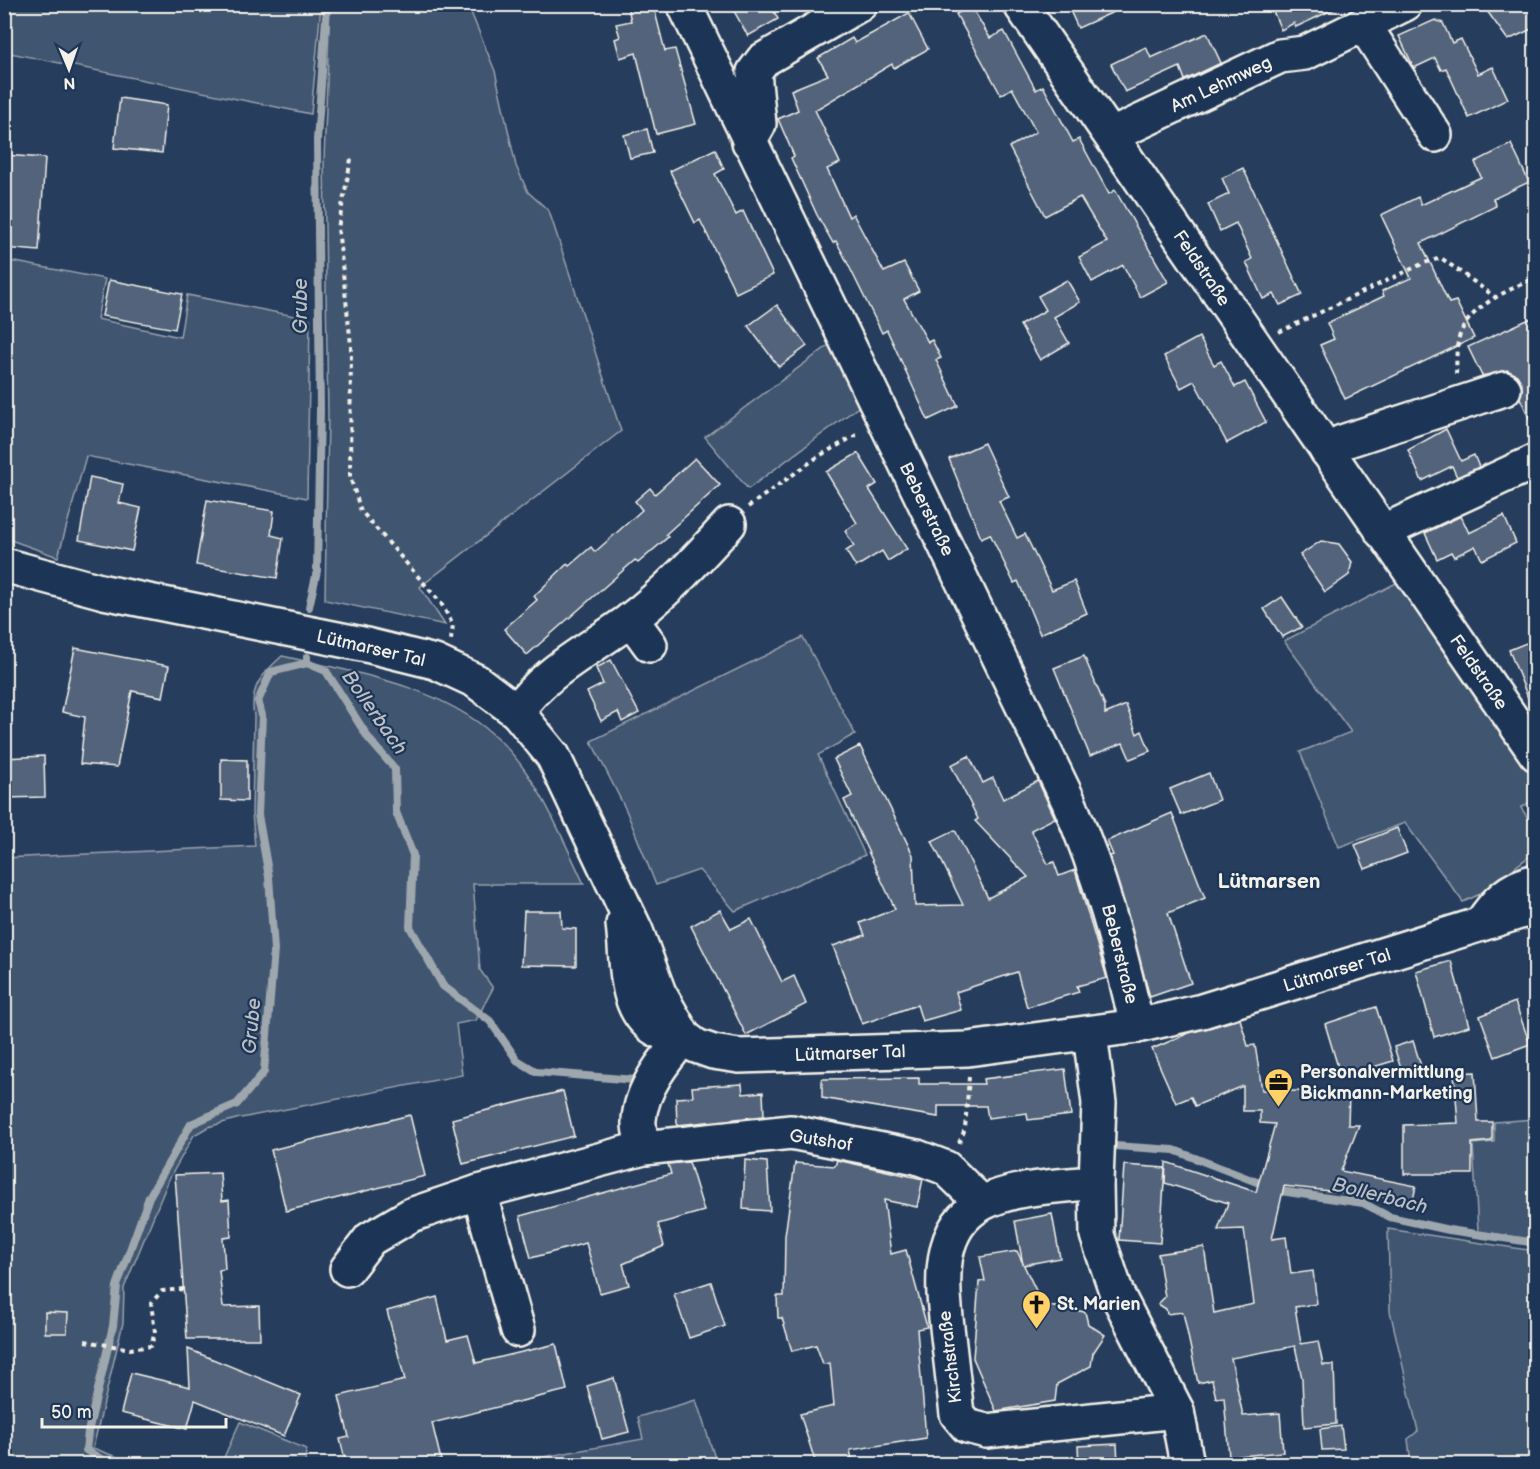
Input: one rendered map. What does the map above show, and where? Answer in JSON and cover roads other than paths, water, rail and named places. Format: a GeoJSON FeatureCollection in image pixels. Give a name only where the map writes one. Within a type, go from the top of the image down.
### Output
{"type":"FeatureCollection","features":[{"type":"Feature","properties":{"kind":"street","name":"Beberstraße"},"geometry":{"type":"LineString","coordinates":[[684,4],[1092,854],[1111,913],[1137,1026]]}},
{"type":"Feature","properties":{"kind":"street"},"geometry":{"type":"LineString","coordinates":[[749,142],[759,124],[754,72],[763,60],[860,4]]}},
{"type":"Feature","properties":{"kind":"street","name":"Feldstraße"},"geometry":{"type":"LineString","coordinates":[[1020,4],[1112,135],[1382,532],[1525,717],[1536,754]]}},
{"type":"Feature","properties":{"kind":"street","name":"Am Lehmweg"},"geometry":{"type":"LineString","coordinates":[[1112,135],[1280,56],[1305,53],[1405,4]]}},
{"type":"Feature","properties":{"kind":"street"},"geometry":{"type":"LineString","coordinates":[[1364,25],[1435,135]]}},
{"type":"Feature","properties":{"kind":"street"},"geometry":{"type":"LineString","coordinates":[[1327,451],[1342,442],[1504,389]]}},
{"type":"Feature","properties":{"kind":"street"},"geometry":{"type":"LineString","coordinates":[[1382,532],[1536,460]]}},
{"type":"Feature","properties":{"kind":"street"},"geometry":{"type":"LineString","coordinates":[[517,712],[534,689],[640,632],[680,577],[729,524]]}},
{"type":"Feature","properties":{"kind":"street","name":"Lütmarser Tal"},"geometry":{"type":"LineString","coordinates":[[4,565],[104,592],[362,644],[447,668],[476,681],[517,712],[554,756],[620,898],[625,933],[625,973],[631,993],[646,1021],[662,1032],[684,1037],[696,1046],[713,1052],[739,1056],[968,1049],[1137,1026],[1202,1011],[1536,907]]}},
{"type":"Feature","properties":{"kind":"street"},"geometry":{"type":"LineString","coordinates":[[1481,924],[1496,902],[1516,886],[1536,881]]}},
{"type":"Feature","properties":{"kind":"street"},"geometry":{"type":"LineString","coordinates":[[1090,1034],[1099,1103],[1096,1182],[1097,1235],[1117,1294],[1177,1411],[1187,1464]]}},
{"type":"Feature","properties":{"kind":"street"},"geometry":{"type":"LineString","coordinates":[[644,1148],[639,1121],[646,1094],[664,1060],[684,1037]]}},
{"type":"Feature","properties":{"kind":"street","name":"Gutshof"},"geometry":{"type":"LineString","coordinates":[[347,1269],[370,1239],[411,1215],[479,1192],[644,1148],[791,1132],[917,1157],[946,1168],[982,1203]]}},
{"type":"Feature","properties":{"kind":"street","name":"Kirchstraße"},"geometry":{"type":"LineString","coordinates":[[1096,1182],[1010,1194],[982,1203],[966,1216],[951,1236],[945,1253],[942,1284],[957,1414],[967,1426],[986,1431],[1177,1411]]}},
{"type":"Feature","properties":{"kind":"street"},"geometry":{"type":"LineString","coordinates":[[479,1192],[518,1330]]}},
{"type":"Feature","properties":{"kind":"waterway","name":"Grube"},"geometry":{"type":"LineString","coordinates":[[309,607],[317,571],[320,410],[317,140],[327,4]]}},
{"type":"Feature","properties":{"kind":"waterway","name":"Grube"},"geometry":{"type":"LineString","coordinates":[[109,1464],[86,1450],[88,1432],[113,1326],[117,1286],[149,1197],[191,1124],[237,1104],[264,1072],[274,950],[269,877],[258,815],[262,715],[258,701],[271,672],[307,663],[307,657]]}},
{"type":"Feature","properties":{"kind":"waterway","name":"Bollerbach"},"geometry":{"type":"LineString","coordinates":[[307,663],[326,671],[369,739],[395,769],[396,812],[413,855],[410,927],[443,986],[490,1021],[517,1060],[537,1072],[635,1080]]}},
{"type":"Feature","properties":{"kind":"waterway","name":"Bollerbach"},"geometry":{"type":"LineString","coordinates":[[1115,1146],[1174,1150],[1280,1191],[1363,1203],[1390,1217],[1449,1230],[1536,1243]]}},
{"type":"Feature","properties":{"kind":"place","name":"Personalvermittlung Bickmann-Marketing"},"geometry":{"type":"Point","coordinates":[1279,1108]}},
{"type":"Feature","properties":{"kind":"place","name":"St. Marien"},"geometry":{"type":"Point","coordinates":[1036,1330]}},
{"type":"Feature","properties":{"kind":"district","name":"Lütmarsen"},"geometry":{"type":"Point","coordinates":[1269,881]}}]}
